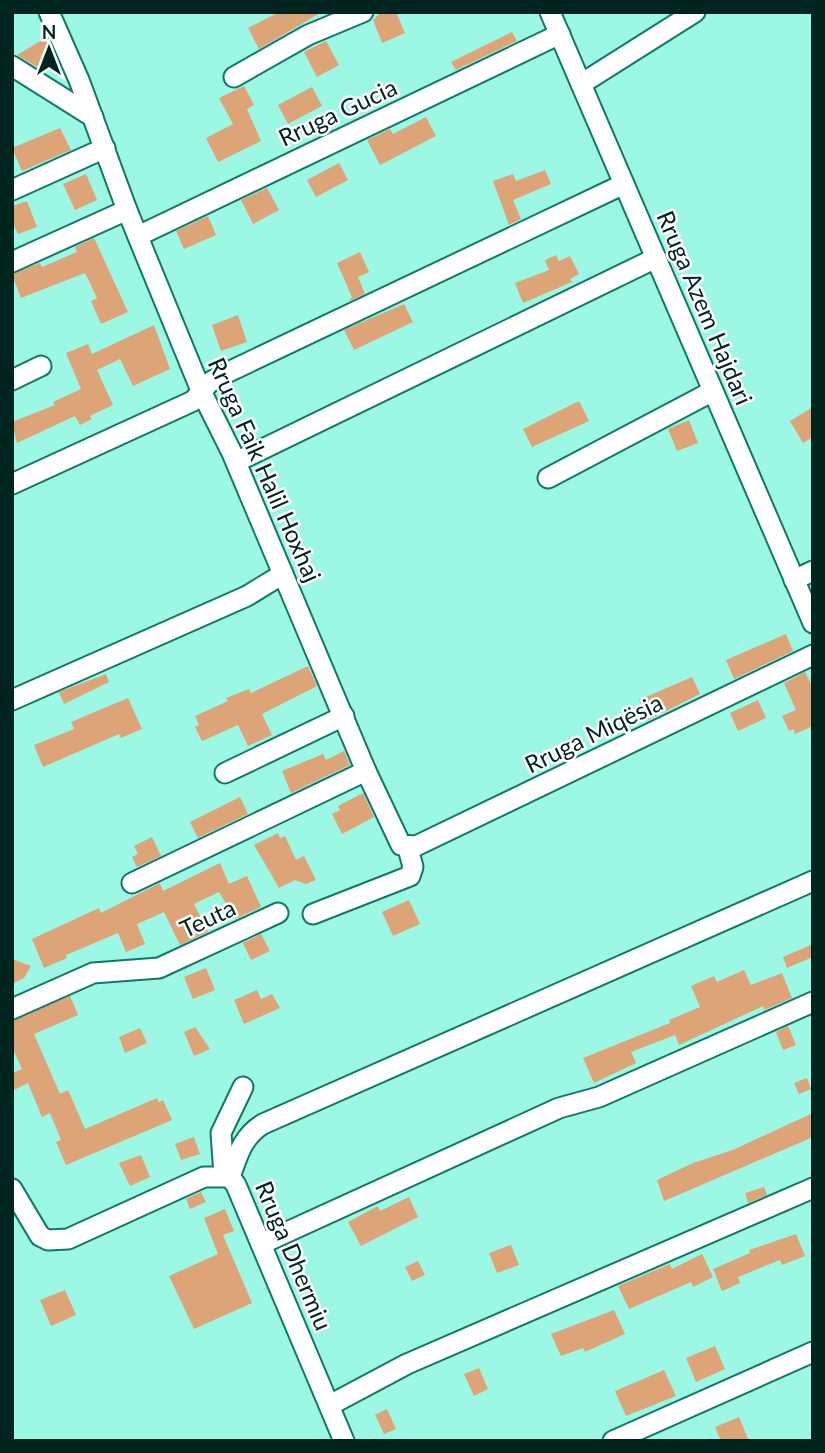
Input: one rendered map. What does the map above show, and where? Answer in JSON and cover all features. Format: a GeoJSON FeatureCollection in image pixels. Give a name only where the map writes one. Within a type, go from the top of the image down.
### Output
{"type":"FeatureCollection","features":[{"type":"Feature","properties":{"kind":"street","name":"Rruga Faik Halil Hoxhaj"},"geometry":{"type":"LineString","coordinates":[[49,12],[202,393],[236,462],[366,771],[402,844]]}},
{"type":"Feature","properties":{"kind":"street"},"geometry":{"type":"LineString","coordinates":[[234,77],[308,35],[363,12]]}},
{"type":"Feature","properties":{"kind":"street","name":"Rruga Azem Hajdari"},"geometry":{"type":"LineString","coordinates":[[550,12],[813,623]]}},
{"type":"Feature","properties":{"kind":"street"},"geometry":{"type":"LineString","coordinates":[[581,84],[695,12]]}},
{"type":"Feature","properties":{"kind":"street","name":"Rruga Gucia"},"geometry":{"type":"LineString","coordinates":[[138,236],[560,34]]}},
{"type":"Feature","properties":{"kind":"street"},"geometry":{"type":"LineString","coordinates":[[12,66],[93,117]]}},
{"type":"Feature","properties":{"kind":"street"},"geometry":{"type":"LineString","coordinates":[[12,190],[105,148]]}},
{"type":"Feature","properties":{"kind":"street"},"geometry":{"type":"LineString","coordinates":[[12,484],[193,401],[209,383],[220,376],[624,184]]}},
{"type":"Feature","properties":{"kind":"street"},"geometry":{"type":"LineString","coordinates":[[12,262],[127,210]]}},
{"type":"Feature","properties":{"kind":"street"},"geometry":{"type":"LineString","coordinates":[[236,462],[656,258]]}},
{"type":"Feature","properties":{"kind":"street"},"geometry":{"type":"LineString","coordinates":[[12,380],[41,366]]}},
{"type":"Feature","properties":{"kind":"street"},"geometry":{"type":"LineString","coordinates":[[548,478],[713,391]]}},
{"type":"Feature","properties":{"kind":"street"},"geometry":{"type":"LineString","coordinates":[[794,580],[813,571]]}},
{"type":"Feature","properties":{"kind":"street"},"geometry":{"type":"LineString","coordinates":[[12,700],[247,596],[283,575]]}},
{"type":"Feature","properties":{"kind":"street","name":"Rruga Miqësia"},"geometry":{"type":"LineString","coordinates":[[402,844],[629,746],[813,655]]}},
{"type":"Feature","properties":{"kind":"street"},"geometry":{"type":"LineString","coordinates":[[225,773],[344,716]]}},
{"type":"Feature","properties":{"kind":"street"},"geometry":{"type":"LineString","coordinates":[[132,883],[366,771]]}},
{"type":"Feature","properties":{"kind":"street"},"geometry":{"type":"LineString","coordinates":[[313,914],[410,876],[414,867],[402,844]]}},
{"type":"Feature","properties":{"kind":"street"},"geometry":{"type":"LineString","coordinates":[[227,1176],[242,1143],[250,1132],[263,1124],[813,881]]}},
{"type":"Feature","properties":{"kind":"street","name":"Teuta"},"geometry":{"type":"LineString","coordinates":[[12,1009],[93,973],[159,968],[278,913]]}},
{"type":"Feature","properties":{"kind":"street"},"geometry":{"type":"LineString","coordinates":[[261,1244],[559,1108],[599,1097],[813,1002]]}},
{"type":"Feature","properties":{"kind":"street"},"geometry":{"type":"LineString","coordinates":[[227,1176],[221,1133],[243,1087]]}},
{"type":"Feature","properties":{"kind":"street","name":"Rruga Dhermiu"},"geometry":{"type":"LineString","coordinates":[[12,1189],[40,1236],[57,1241],[68,1239],[204,1177],[227,1176],[261,1244],[344,1441]]}},
{"type":"Feature","properties":{"kind":"street"},"geometry":{"type":"LineString","coordinates":[[330,1405],[407,1364],[813,1188]]}},
{"type":"Feature","properties":{"kind":"street"},"geometry":{"type":"LineString","coordinates":[[613,1441],[813,1352]]}},
{"type":"Feature","properties":{"kind":"building"},"geometry":{"type":"Polygon","coordinates":[[[279,12],[322,12],[259,49],[248,28],[279,12]]]}},
{"type":"Feature","properties":{"kind":"building"},"geometry":{"type":"Polygon","coordinates":[[[381,12],[396,12],[405,33],[382,43],[373,20],[381,12]]]}},
{"type":"Feature","properties":{"kind":"building"},"geometry":{"type":"Polygon","coordinates":[[[512,32],[517,41],[456,70],[451,62],[512,32]]]}},
{"type":"Feature","properties":{"kind":"building"},"geometry":{"type":"Polygon","coordinates":[[[47,37],[56,58],[39,68],[17,55],[47,37]]]}},
{"type":"Feature","properties":{"kind":"building"},"geometry":{"type":"Polygon","coordinates":[[[326,41],[339,65],[317,77],[304,52],[326,41]]]}},
{"type":"Feature","properties":{"kind":"building"},"geometry":{"type":"Polygon","coordinates":[[[244,86],[254,105],[247,109],[261,141],[218,162],[206,138],[233,124],[219,98],[244,86]]]}},
{"type":"Feature","properties":{"kind":"building"},"geometry":{"type":"Polygon","coordinates":[[[312,87],[322,106],[288,124],[278,105],[312,87]]]}},
{"type":"Feature","properties":{"kind":"building"},"geometry":{"type":"Polygon","coordinates":[[[426,117],[436,136],[380,165],[367,140],[390,129],[393,134],[426,117]]]}},
{"type":"Feature","properties":{"kind":"building"},"geometry":{"type":"Polygon","coordinates":[[[60,128],[71,150],[22,171],[12,148],[60,128]]]}},
{"type":"Feature","properties":{"kind":"building"},"geometry":{"type":"Polygon","coordinates":[[[339,163],[348,180],[316,197],[307,180],[339,163]]]}},
{"type":"Feature","properties":{"kind":"building"},"geometry":{"type":"Polygon","coordinates":[[[545,170],[551,184],[513,200],[521,219],[509,225],[493,181],[513,174],[516,181],[545,170]]]}},
{"type":"Feature","properties":{"kind":"building"},"geometry":{"type":"Polygon","coordinates":[[[86,174],[97,200],[75,210],[63,184],[86,174]]]}},
{"type":"Feature","properties":{"kind":"building"},"geometry":{"type":"Polygon","coordinates":[[[267,188],[279,210],[253,224],[241,200],[267,188]]]}},
{"type":"Feature","properties":{"kind":"building"},"geometry":{"type":"Polygon","coordinates":[[[27,201],[37,227],[18,234],[12,221],[12,206],[27,201]]]}},
{"type":"Feature","properties":{"kind":"building"},"geometry":{"type":"Polygon","coordinates":[[[208,216],[216,235],[184,249],[176,231],[208,216]]]}},
{"type":"Feature","properties":{"kind":"building"},"geometry":{"type":"Polygon","coordinates":[[[94,238],[128,312],[101,324],[91,301],[97,298],[85,273],[21,298],[12,274],[40,263],[42,267],[77,252],[75,247],[94,238]]]}},
{"type":"Feature","properties":{"kind":"building"},"geometry":{"type":"Polygon","coordinates":[[[360,252],[369,272],[358,277],[365,294],[349,301],[352,297],[337,263],[360,252]]]}},
{"type":"Feature","properties":{"kind":"building"},"geometry":{"type":"Polygon","coordinates":[[[556,255],[559,261],[570,256],[579,274],[570,279],[572,282],[523,303],[515,283],[549,270],[545,260],[556,255]]]}},
{"type":"Feature","properties":{"kind":"building"},"geometry":{"type":"Polygon","coordinates":[[[404,304],[413,322],[354,350],[344,330],[404,304]]]}},
{"type":"Feature","properties":{"kind":"building"},"geometry":{"type":"Polygon","coordinates":[[[238,315],[247,342],[221,351],[212,325],[238,315]]]}},
{"type":"Feature","properties":{"kind":"building"},"geometry":{"type":"Polygon","coordinates":[[[154,325],[170,369],[133,386],[120,359],[97,370],[113,405],[90,416],[92,419],[80,425],[75,416],[17,443],[12,422],[55,405],[53,402],[81,389],[66,353],[88,344],[92,354],[154,325]]]}},
{"type":"Feature","properties":{"kind":"building"},"geometry":{"type":"Polygon","coordinates":[[[579,401],[589,421],[532,447],[523,429],[579,401]]]}},
{"type":"Feature","properties":{"kind":"building"},"geometry":{"type":"Polygon","coordinates":[[[813,407],[813,437],[803,443],[790,421],[813,407]]]}},
{"type":"Feature","properties":{"kind":"building"},"geometry":{"type":"Polygon","coordinates":[[[689,420],[698,443],[677,451],[668,429],[689,420]]]}},
{"type":"Feature","properties":{"kind":"building"},"geometry":{"type":"Polygon","coordinates":[[[786,634],[793,651],[734,679],[726,660],[786,634]]]}},
{"type":"Feature","properties":{"kind":"building"},"geometry":{"type":"Polygon","coordinates":[[[308,666],[317,686],[262,714],[272,735],[248,746],[238,725],[202,741],[195,727],[199,725],[195,716],[228,701],[226,698],[249,689],[251,693],[308,666]]]}},
{"type":"Feature","properties":{"kind":"building"},"geometry":{"type":"Polygon","coordinates":[[[805,672],[813,688],[813,726],[795,734],[793,729],[789,731],[782,716],[796,710],[784,683],[805,672]]]}},
{"type":"Feature","properties":{"kind":"building"},"geometry":{"type":"Polygon","coordinates":[[[106,674],[109,682],[64,704],[59,692],[106,674]]]}},
{"type":"Feature","properties":{"kind":"building"},"geometry":{"type":"Polygon","coordinates":[[[692,677],[700,694],[648,720],[639,700],[692,677]]]}},
{"type":"Feature","properties":{"kind":"building"},"geometry":{"type":"Polygon","coordinates":[[[128,698],[142,729],[121,738],[119,734],[43,767],[34,745],[74,729],[71,722],[128,698]]]}},
{"type":"Feature","properties":{"kind":"building"},"geometry":{"type":"Polygon","coordinates":[[[758,700],[766,718],[738,731],[730,713],[758,700]]]}},
{"type":"Feature","properties":{"kind":"building"},"geometry":{"type":"Polygon","coordinates":[[[344,751],[350,765],[291,793],[282,771],[323,754],[326,760],[344,751]]]}},
{"type":"Feature","properties":{"kind":"building"},"geometry":{"type":"Polygon","coordinates":[[[363,793],[374,817],[342,834],[332,814],[340,810],[338,806],[363,793]]]}},
{"type":"Feature","properties":{"kind":"building"},"geometry":{"type":"Polygon","coordinates":[[[240,797],[248,814],[198,838],[190,822],[240,797]]]}},
{"type":"Feature","properties":{"kind":"building"},"geometry":{"type":"Polygon","coordinates":[[[278,833],[280,838],[285,836],[296,860],[304,856],[316,880],[306,884],[295,880],[279,888],[254,845],[278,833]]]}},
{"type":"Feature","properties":{"kind":"building"},"geometry":{"type":"Polygon","coordinates":[[[152,837],[161,856],[137,867],[132,857],[138,854],[134,846],[152,837]]]}},
{"type":"Feature","properties":{"kind":"building"},"geometry":{"type":"Polygon","coordinates":[[[220,863],[229,884],[247,876],[261,907],[235,919],[219,892],[194,904],[208,932],[180,945],[164,912],[137,924],[145,944],[126,952],[118,933],[66,955],[67,958],[44,968],[32,939],[99,908],[101,913],[160,883],[163,891],[220,863]]]}},
{"type":"Feature","properties":{"kind":"building"},"geometry":{"type":"Polygon","coordinates":[[[409,900],[420,924],[393,936],[382,912],[409,900]]]}},
{"type":"Feature","properties":{"kind":"building"},"geometry":{"type":"Polygon","coordinates":[[[261,934],[270,951],[251,960],[243,943],[261,934]]]}},
{"type":"Feature","properties":{"kind":"building"},"geometry":{"type":"Polygon","coordinates":[[[813,944],[813,957],[787,968],[783,957],[813,944]]]}},
{"type":"Feature","properties":{"kind":"building"},"geometry":{"type":"Polygon","coordinates":[[[12,959],[31,966],[24,978],[12,984],[12,959]]]}},
{"type":"Feature","properties":{"kind":"building"},"geometry":{"type":"Polygon","coordinates":[[[206,968],[215,990],[193,999],[184,977],[206,968]]]}},
{"type":"Feature","properties":{"kind":"building"},"geometry":{"type":"Polygon","coordinates":[[[744,970],[751,985],[782,973],[792,998],[764,1010],[763,1006],[679,1045],[675,1035],[631,1052],[636,1063],[594,1083],[583,1058],[670,1023],[669,1020],[700,1007],[691,986],[714,976],[717,982],[744,970]]]}},
{"type":"Feature","properties":{"kind":"building"},"geometry":{"type":"Polygon","coordinates":[[[257,990],[261,999],[272,994],[280,1008],[244,1024],[234,1000],[257,990]]]}},
{"type":"Feature","properties":{"kind":"building"},"geometry":{"type":"Polygon","coordinates":[[[70,996],[78,1015],[34,1034],[60,1094],[68,1090],[85,1129],[157,1098],[159,1102],[163,1100],[172,1120],[66,1165],[56,1142],[61,1140],[50,1113],[42,1117],[28,1083],[12,1091],[12,1073],[22,1069],[12,1047],[12,1021],[70,996]]]}},
{"type":"Feature","properties":{"kind":"building"},"geometry":{"type":"Polygon","coordinates":[[[788,1026],[796,1045],[783,1050],[776,1032],[788,1026]]]}},
{"type":"Feature","properties":{"kind":"building"},"geometry":{"type":"Polygon","coordinates":[[[195,1027],[210,1049],[194,1056],[184,1032],[195,1027]]]}},
{"type":"Feature","properties":{"kind":"building"},"geometry":{"type":"Polygon","coordinates":[[[140,1028],[147,1043],[125,1053],[119,1037],[140,1028]]]}},
{"type":"Feature","properties":{"kind":"building"},"geometry":{"type":"Polygon","coordinates":[[[807,1078],[811,1089],[799,1094],[794,1083],[807,1078]]]}},
{"type":"Feature","properties":{"kind":"building"},"geometry":{"type":"Polygon","coordinates":[[[813,1113],[813,1137],[664,1201],[657,1180],[693,1163],[735,1149],[813,1113]]]}},
{"type":"Feature","properties":{"kind":"building"},"geometry":{"type":"Polygon","coordinates":[[[194,1137],[200,1154],[181,1160],[175,1144],[194,1137]]]}},
{"type":"Feature","properties":{"kind":"building"},"geometry":{"type":"Polygon","coordinates":[[[141,1155],[150,1177],[130,1186],[119,1163],[141,1155]]]}},
{"type":"Feature","properties":{"kind":"building"},"geometry":{"type":"Polygon","coordinates":[[[764,1187],[767,1195],[748,1203],[745,1193],[764,1187]]]}},
{"type":"Feature","properties":{"kind":"building"},"geometry":{"type":"Polygon","coordinates":[[[201,1192],[206,1202],[190,1209],[186,1199],[201,1192]]]}},
{"type":"Feature","properties":{"kind":"building"},"geometry":{"type":"Polygon","coordinates":[[[409,1197],[418,1217],[361,1246],[348,1222],[378,1206],[380,1211],[409,1197]]]}},
{"type":"Feature","properties":{"kind":"building"},"geometry":{"type":"Polygon","coordinates":[[[225,1209],[234,1231],[223,1235],[252,1303],[194,1329],[169,1276],[218,1254],[204,1218],[225,1209]]]}},
{"type":"Feature","properties":{"kind":"building"},"geometry":{"type":"Polygon","coordinates":[[[796,1234],[805,1256],[782,1265],[780,1260],[738,1277],[740,1283],[722,1291],[713,1269],[750,1253],[749,1250],[796,1234]]]}},
{"type":"Feature","properties":{"kind":"building"},"geometry":{"type":"Polygon","coordinates":[[[511,1245],[519,1265],[497,1273],[489,1253],[511,1245]]]}},
{"type":"Feature","properties":{"kind":"building"},"geometry":{"type":"Polygon","coordinates":[[[702,1254],[713,1277],[693,1287],[691,1282],[629,1309],[618,1286],[670,1264],[672,1269],[702,1254]]]}},
{"type":"Feature","properties":{"kind":"building"},"geometry":{"type":"Polygon","coordinates":[[[418,1261],[425,1275],[412,1281],[405,1267],[418,1261]]]}},
{"type":"Feature","properties":{"kind":"building"},"geometry":{"type":"Polygon","coordinates":[[[65,1290],[76,1315],[51,1326],[40,1300],[65,1290]]]}},
{"type":"Feature","properties":{"kind":"building"},"geometry":{"type":"Polygon","coordinates":[[[614,1310],[625,1334],[585,1352],[583,1348],[561,1356],[551,1334],[614,1310]]]}},
{"type":"Feature","properties":{"kind":"building"},"geometry":{"type":"Polygon","coordinates":[[[715,1346],[725,1369],[696,1382],[686,1358],[715,1346]]]}},
{"type":"Feature","properties":{"kind":"building"},"geometry":{"type":"Polygon","coordinates":[[[479,1368],[488,1389],[474,1396],[464,1374],[479,1368]]]}},
{"type":"Feature","properties":{"kind":"building"},"geometry":{"type":"Polygon","coordinates":[[[664,1370],[676,1396],[626,1416],[615,1391],[664,1370]]]}},
{"type":"Feature","properties":{"kind":"building"},"geometry":{"type":"Polygon","coordinates":[[[387,1409],[396,1429],[384,1434],[375,1415],[387,1409]]]}},
{"type":"Feature","properties":{"kind":"building"},"geometry":{"type":"Polygon","coordinates":[[[739,1417],[749,1441],[721,1441],[715,1427],[739,1417]]]}}]}
